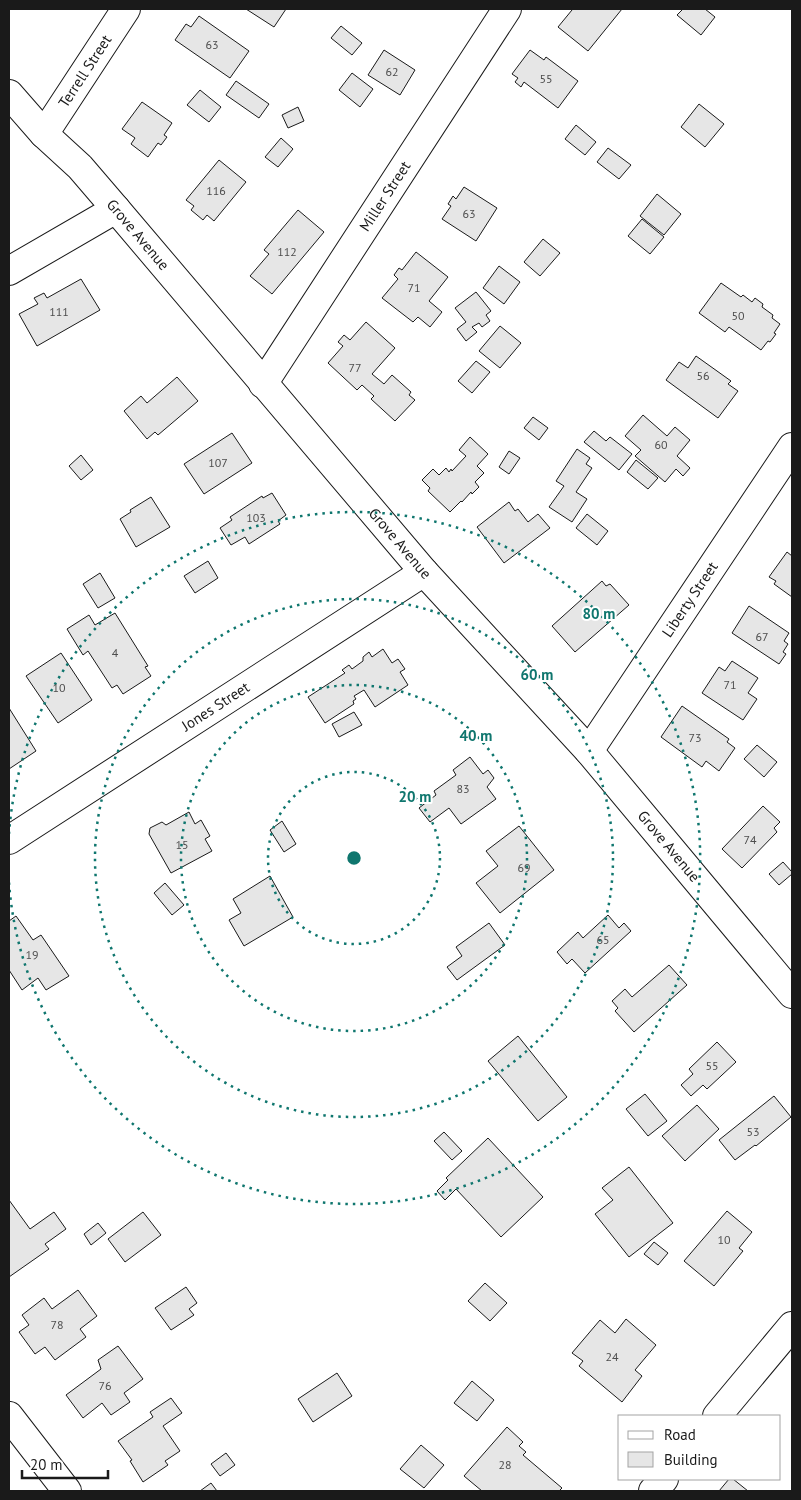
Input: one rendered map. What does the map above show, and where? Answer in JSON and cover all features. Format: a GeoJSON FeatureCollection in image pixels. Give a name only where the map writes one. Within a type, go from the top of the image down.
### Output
{"type":"FeatureCollection","features":[{"type":"Feature","properties":{"kind":"street","name":"Terrell Street"},"geometry":{"type":"LineString","coordinates":[[44,134],[126,9]]}},
{"type":"Feature","properties":{"kind":"street","name":"Miller Street"},"geometry":{"type":"LineString","coordinates":[[264,384],[507,9]]}},
{"type":"Feature","properties":{"kind":"street","name":"Grove Avenue"},"geometry":{"type":"LineString","coordinates":[[9,94],[44,134],[80,168],[116,209],[424,572],[589,752],[792,994]]}},
{"type":"Feature","properties":{"kind":"street"},"geometry":{"type":"LineString","coordinates":[[9,271],[116,209]]}},
{"type":"Feature","properties":{"kind":"street","name":"Liberty Street"},"geometry":{"type":"LineString","coordinates":[[589,752],[792,447]]}},
{"type":"Feature","properties":{"kind":"street","name":"Jones Street"},"geometry":{"type":"LineString","coordinates":[[9,840],[424,572]]}},
{"type":"Feature","properties":{"kind":"street"},"geometry":{"type":"LineString","coordinates":[[717,1415],[792,1326]]}},
{"type":"Feature","properties":{"kind":"street"},"geometry":{"type":"LineString","coordinates":[[9,1416],[67,1491]]}},
{"type":"Feature","properties":{"kind":"street"},"geometry":{"type":"LineString","coordinates":[[653,1491],[663,1480]]}},
{"type":"Feature","properties":{"kind":"building"},"geometry":{"type":"Polygon","coordinates":[[[246,9],[286,9],[274,27],[246,9]]]}},
{"type":"Feature","properties":{"kind":"building"},"geometry":{"type":"Polygon","coordinates":[[[571,9],[622,9],[588,51],[558,27],[571,9]]]}},
{"type":"Feature","properties":{"kind":"building"},"geometry":{"type":"Polygon","coordinates":[[[683,9],[705,9],[715,17],[701,35],[677,15],[683,9]]]}},
{"type":"Feature","properties":{"kind":"building"},"geometry":{"type":"Polygon","coordinates":[[[199,16],[249,51],[230,78],[175,40],[186,24],[191,27],[199,16]]]}},
{"type":"Feature","properties":{"kind":"building"},"geometry":{"type":"Polygon","coordinates":[[[341,26],[362,43],[352,55],[331,38],[341,26]]]}},
{"type":"Feature","properties":{"kind":"building"},"geometry":{"type":"Polygon","coordinates":[[[384,50],[415,70],[400,95],[368,75],[384,50]]]}},
{"type":"Feature","properties":{"kind":"building"},"geometry":{"type":"Polygon","coordinates":[[[530,50],[544,60],[546,57],[578,81],[558,108],[524,82],[521,87],[515,82],[518,78],[512,74],[530,50]]]}},
{"type":"Feature","properties":{"kind":"building"},"geometry":{"type":"Polygon","coordinates":[[[352,73],[373,89],[360,107],[339,90],[352,73]]]}},
{"type":"Feature","properties":{"kind":"building"},"geometry":{"type":"Polygon","coordinates":[[[236,81],[269,104],[259,118],[226,95],[236,81]]]}},
{"type":"Feature","properties":{"kind":"building"},"geometry":{"type":"Polygon","coordinates":[[[200,90],[221,107],[209,122],[187,105],[200,90]]]}},
{"type":"Feature","properties":{"kind":"building"},"geometry":{"type":"Polygon","coordinates":[[[142,102],[172,123],[164,135],[167,137],[161,145],[158,143],[148,157],[131,144],[135,138],[122,129],[142,102]]]}},
{"type":"Feature","properties":{"kind":"building"},"geometry":{"type":"Polygon","coordinates":[[[699,104],[724,124],[705,147],[681,127],[699,104]]]}},
{"type":"Feature","properties":{"kind":"building"},"geometry":{"type":"Polygon","coordinates":[[[298,107],[304,121],[288,128],[282,115],[298,107]]]}},
{"type":"Feature","properties":{"kind":"building"},"geometry":{"type":"Polygon","coordinates":[[[576,125],[596,142],[585,155],[565,139],[576,125]]]}},
{"type":"Feature","properties":{"kind":"building"},"geometry":{"type":"Polygon","coordinates":[[[281,138],[293,149],[278,167],[265,157],[281,138]]]}},
{"type":"Feature","properties":{"kind":"building"},"geometry":{"type":"Polygon","coordinates":[[[608,148],[631,165],[619,179],[597,162],[608,148]]]}},
{"type":"Feature","properties":{"kind":"building"},"geometry":{"type":"Polygon","coordinates":[[[219,160],[246,182],[214,221],[207,215],[203,220],[191,210],[194,206],[186,200],[219,160]]]}},
{"type":"Feature","properties":{"kind":"building"},"geometry":{"type":"Polygon","coordinates":[[[464,187],[497,208],[476,241],[442,219],[451,206],[448,204],[453,196],[456,199],[464,187]]]}},
{"type":"Feature","properties":{"kind":"building"},"geometry":{"type":"Polygon","coordinates":[[[657,194],[681,214],[664,235],[640,216],[657,194]]]}},
{"type":"Feature","properties":{"kind":"building"},"geometry":{"type":"Polygon","coordinates":[[[298,210],[324,232],[272,294],[250,276],[269,254],[264,250],[298,210]]]}},
{"type":"Feature","properties":{"kind":"building"},"geometry":{"type":"Polygon","coordinates":[[[642,219],[664,237],[650,254],[628,236],[642,219]]]}},
{"type":"Feature","properties":{"kind":"building"},"geometry":{"type":"Polygon","coordinates":[[[543,239],[560,253],[540,276],[524,262],[543,239]]]}},
{"type":"Feature","properties":{"kind":"building"},"geometry":{"type":"Polygon","coordinates":[[[416,252],[448,277],[429,301],[442,312],[430,327],[418,317],[413,322],[382,298],[398,279],[394,275],[399,268],[402,270],[416,252]]]}},
{"type":"Feature","properties":{"kind":"building"},"geometry":{"type":"Polygon","coordinates":[[[499,266],[520,282],[504,304],[483,288],[499,266]]]}},
{"type":"Feature","properties":{"kind":"building"},"geometry":{"type":"Polygon","coordinates":[[[81,279],[100,310],[37,346],[19,314],[38,304],[34,298],[44,293],[47,298],[81,279]]]}},
{"type":"Feature","properties":{"kind":"building"},"geometry":{"type":"Polygon","coordinates":[[[721,283],[752,302],[755,298],[763,304],[762,307],[773,315],[772,318],[780,324],[774,333],[776,334],[761,350],[729,327],[725,332],[699,313],[721,283]]]}},
{"type":"Feature","properties":{"kind":"building"},"geometry":{"type":"Polygon","coordinates":[[[476,292],[491,311],[486,315],[490,321],[482,327],[479,323],[472,327],[477,332],[466,341],[457,329],[466,322],[455,308],[476,292]]]}},
{"type":"Feature","properties":{"kind":"building"},"geometry":{"type":"Polygon","coordinates":[[[366,322],[395,348],[372,374],[384,384],[392,375],[411,392],[409,395],[415,400],[395,421],[371,399],[374,396],[362,385],[357,390],[328,363],[343,346],[338,342],[344,335],[350,340],[366,322]]]}},
{"type":"Feature","properties":{"kind":"building"},"geometry":{"type":"Polygon","coordinates":[[[500,326],[521,343],[500,368],[479,351],[500,326]]]}},
{"type":"Feature","properties":{"kind":"building"},"geometry":{"type":"Polygon","coordinates":[[[696,356],[731,381],[728,384],[738,391],[718,418],[666,380],[679,362],[688,368],[696,356]]]}},
{"type":"Feature","properties":{"kind":"building"},"geometry":{"type":"Polygon","coordinates":[[[476,361],[490,372],[472,393],[458,381],[476,361]]]}},
{"type":"Feature","properties":{"kind":"building"},"geometry":{"type":"Polygon","coordinates":[[[177,377],[198,401],[158,435],[155,432],[147,439],[124,411],[141,396],[147,403],[177,377]]]}},
{"type":"Feature","properties":{"kind":"building"},"geometry":{"type":"Polygon","coordinates":[[[643,415],[667,436],[675,427],[690,440],[677,456],[690,468],[683,476],[676,469],[665,482],[635,456],[641,450],[625,436],[643,415]]]}},
{"type":"Feature","properties":{"kind":"building"},"geometry":{"type":"Polygon","coordinates":[[[533,417],[548,428],[539,440],[524,428],[533,417]]]}},
{"type":"Feature","properties":{"kind":"building"},"geometry":{"type":"Polygon","coordinates":[[[594,431],[606,441],[610,437],[632,454],[619,470],[584,442],[594,431]]]}},
{"type":"Feature","properties":{"kind":"building"},"geometry":{"type":"Polygon","coordinates":[[[232,433],[252,463],[204,494],[184,464],[232,433]]]}},
{"type":"Feature","properties":{"kind":"building"},"geometry":{"type":"Polygon","coordinates":[[[470,437],[488,454],[477,466],[484,473],[475,482],[479,487],[450,512],[428,491],[430,488],[422,480],[433,469],[439,475],[446,468],[449,472],[451,469],[452,471],[466,456],[459,450],[470,437]]]}},
{"type":"Feature","properties":{"kind":"building"},"geometry":{"type":"Polygon","coordinates":[[[577,449],[590,458],[586,464],[592,468],[576,492],[587,499],[572,522],[549,507],[564,486],[556,481],[577,449]]]}},
{"type":"Feature","properties":{"kind":"building"},"geometry":{"type":"Polygon","coordinates":[[[509,451],[520,458],[509,474],[499,467],[509,451]]]}},
{"type":"Feature","properties":{"kind":"building"},"geometry":{"type":"Polygon","coordinates":[[[81,455],[93,470],[81,480],[69,466],[81,455]]]}},
{"type":"Feature","properties":{"kind":"building"},"geometry":{"type":"Polygon","coordinates":[[[636,460],[658,478],[648,489],[627,472],[636,460]]]}},
{"type":"Feature","properties":{"kind":"building"},"geometry":{"type":"Polygon","coordinates":[[[272,493],[286,515],[278,521],[280,524],[249,544],[245,537],[231,545],[220,528],[232,520],[230,517],[262,496],[263,498],[272,493]]]}},
{"type":"Feature","properties":{"kind":"building"},"geometry":{"type":"Polygon","coordinates":[[[151,497],[170,527],[136,547],[120,519],[131,512],[130,510],[151,497]]]}},
{"type":"Feature","properties":{"kind":"building"},"geometry":{"type":"Polygon","coordinates":[[[509,502],[515,511],[518,509],[528,522],[538,514],[550,528],[504,563],[477,527],[509,502]]]}},
{"type":"Feature","properties":{"kind":"building"},"geometry":{"type":"Polygon","coordinates":[[[587,514],[608,531],[597,545],[576,528],[587,514]]]}},
{"type":"Feature","properties":{"kind":"building"},"geometry":{"type":"Polygon","coordinates":[[[787,552],[792,556],[792,597],[774,584],[776,581],[769,577],[787,552]]]}},
{"type":"Feature","properties":{"kind":"building"},"geometry":{"type":"Polygon","coordinates":[[[208,561],[218,578],[195,593],[184,576],[208,561]]]}},
{"type":"Feature","properties":{"kind":"building"},"geometry":{"type":"Polygon","coordinates":[[[100,573],[115,598],[98,608],[83,584],[100,573]]]}},
{"type":"Feature","properties":{"kind":"building"},"geometry":{"type":"Polygon","coordinates":[[[602,581],[606,586],[610,584],[629,605],[575,652],[552,626],[602,581]]]}},
{"type":"Feature","properties":{"kind":"building"},"geometry":{"type":"Polygon","coordinates":[[[749,606],[789,633],[784,641],[788,644],[783,652],[786,654],[779,664],[732,633],[749,606]]]}},
{"type":"Feature","properties":{"kind":"building"},"geometry":{"type":"Polygon","coordinates":[[[115,613],[148,666],[145,667],[151,676],[123,694],[117,685],[112,688],[88,651],[83,655],[67,629],[89,615],[95,625],[115,613]]]}},
{"type":"Feature","properties":{"kind":"building"},"geometry":{"type":"Polygon","coordinates":[[[383,649],[392,663],[398,659],[405,669],[400,672],[408,685],[375,707],[364,690],[354,696],[356,699],[353,701],[354,704],[325,723],[308,697],[345,673],[342,670],[349,665],[352,669],[363,661],[363,657],[369,652],[372,657],[383,649]]]}},
{"type":"Feature","properties":{"kind":"building"},"geometry":{"type":"Polygon","coordinates":[[[61,653],[92,700],[58,723],[26,676],[61,653]]]}},
{"type":"Feature","properties":{"kind":"building"},"geometry":{"type":"Polygon","coordinates":[[[732,661],[758,678],[748,693],[757,699],[743,720],[702,693],[719,667],[725,671],[732,661]]]}},
{"type":"Feature","properties":{"kind":"building"},"geometry":{"type":"Polygon","coordinates":[[[682,706],[729,739],[727,742],[735,748],[719,771],[706,761],[702,767],[661,737],[682,706]]]}},
{"type":"Feature","properties":{"kind":"building"},"geometry":{"type":"Polygon","coordinates":[[[9,708],[36,751],[9,769],[9,708]]]}},
{"type":"Feature","properties":{"kind":"building"},"geometry":{"type":"Polygon","coordinates":[[[354,712],[362,725],[339,737],[332,724],[354,712]]]}},
{"type":"Feature","properties":{"kind":"building"},"geometry":{"type":"Polygon","coordinates":[[[757,745],[777,762],[764,777],[744,759],[757,745]]]}},
{"type":"Feature","properties":{"kind":"building"},"geometry":{"type":"Polygon","coordinates":[[[470,757],[483,774],[488,770],[494,778],[487,787],[496,799],[461,824],[449,808],[430,822],[419,808],[436,795],[434,791],[456,775],[453,770],[470,757]]]}},
{"type":"Feature","properties":{"kind":"building"},"geometry":{"type":"Polygon","coordinates":[[[763,806],[780,822],[774,828],[777,832],[742,868],[722,849],[763,806]]]}},
{"type":"Feature","properties":{"kind":"building"},"geometry":{"type":"Polygon","coordinates":[[[189,812],[195,824],[201,820],[210,836],[205,839],[212,851],[171,873],[149,834],[150,828],[162,822],[166,825],[189,812]]]}},
{"type":"Feature","properties":{"kind":"building"},"geometry":{"type":"Polygon","coordinates":[[[282,821],[296,844],[284,852],[270,830],[282,821]]]}},
{"type":"Feature","properties":{"kind":"building"},"geometry":{"type":"Polygon","coordinates":[[[519,826],[554,870],[500,913],[476,883],[498,866],[486,851],[519,826]]]}},
{"type":"Feature","properties":{"kind":"building"},"geometry":{"type":"Polygon","coordinates":[[[783,862],[792,874],[779,885],[769,874],[783,862]]]}},
{"type":"Feature","properties":{"kind":"building"},"geometry":{"type":"Polygon","coordinates":[[[270,876],[293,917],[244,946],[229,920],[241,913],[233,899],[270,876]]]}},
{"type":"Feature","properties":{"kind":"building"},"geometry":{"type":"Polygon","coordinates":[[[165,883],[184,905],[172,915],[154,893],[165,883]]]}},
{"type":"Feature","properties":{"kind":"building"},"geometry":{"type":"Polygon","coordinates":[[[608,915],[619,928],[624,923],[631,931],[585,973],[572,959],[567,964],[557,952],[578,932],[583,938],[608,915]]]}},
{"type":"Feature","properties":{"kind":"building"},"geometry":{"type":"Polygon","coordinates":[[[16,916],[33,940],[41,935],[69,976],[46,990],[38,978],[22,990],[9,970],[9,921],[16,916]]]}},
{"type":"Feature","properties":{"kind":"building"},"geometry":{"type":"Polygon","coordinates":[[[489,923],[505,945],[457,980],[447,967],[462,956],[456,947],[489,923]]]}},
{"type":"Feature","properties":{"kind":"building"},"geometry":{"type":"Polygon","coordinates":[[[669,965],[687,985],[634,1032],[615,1011],[618,1008],[612,1001],[625,989],[632,997],[669,965]]]}},
{"type":"Feature","properties":{"kind":"building"},"geometry":{"type":"Polygon","coordinates":[[[518,1036],[567,1097],[538,1121],[488,1061],[518,1036]]]}},
{"type":"Feature","properties":{"kind":"building"},"geometry":{"type":"Polygon","coordinates":[[[717,1042],[736,1062],[707,1089],[703,1085],[691,1096],[681,1085],[693,1074],[689,1069],[717,1042]]]}},
{"type":"Feature","properties":{"kind":"building"},"geometry":{"type":"Polygon","coordinates":[[[645,1094],[667,1121],[648,1136],[626,1109],[645,1094]]]}},
{"type":"Feature","properties":{"kind":"building"},"geometry":{"type":"Polygon","coordinates":[[[774,1096],[791,1117],[756,1146],[735,1160],[719,1140],[774,1096]]]}},
{"type":"Feature","properties":{"kind":"building"},"geometry":{"type":"Polygon","coordinates":[[[697,1105],[719,1129],[685,1161],[662,1136],[697,1105]]]}},
{"type":"Feature","properties":{"kind":"building"},"geometry":{"type":"Polygon","coordinates":[[[444,1132],[462,1151],[452,1160],[434,1141],[444,1132]]]}},
{"type":"Feature","properties":{"kind":"building"},"geometry":{"type":"Polygon","coordinates":[[[488,1138],[543,1197],[501,1237],[456,1189],[445,1200],[437,1191],[448,1180],[446,1178],[488,1138]]]}},
{"type":"Feature","properties":{"kind":"building"},"geometry":{"type":"Polygon","coordinates":[[[629,1167],[673,1223],[629,1257],[595,1214],[613,1200],[602,1188],[629,1167]]]}},
{"type":"Feature","properties":{"kind":"building"},"geometry":{"type":"Polygon","coordinates":[[[9,1200],[30,1229],[54,1212],[66,1229],[45,1244],[49,1249],[9,1277],[9,1200]]]}},
{"type":"Feature","properties":{"kind":"building"},"geometry":{"type":"Polygon","coordinates":[[[727,1211],[752,1232],[739,1248],[743,1251],[714,1286],[684,1261],[727,1211]]]}},
{"type":"Feature","properties":{"kind":"building"},"geometry":{"type":"Polygon","coordinates":[[[143,1212],[161,1235],[125,1262],[108,1239],[143,1212]]]}},
{"type":"Feature","properties":{"kind":"building"},"geometry":{"type":"Polygon","coordinates":[[[98,1223],[106,1233],[91,1245],[84,1234],[98,1223]]]}},
{"type":"Feature","properties":{"kind":"building"},"geometry":{"type":"Polygon","coordinates":[[[654,1242],[668,1253],[658,1265],[644,1254],[654,1242]]]}},
{"type":"Feature","properties":{"kind":"building"},"geometry":{"type":"Polygon","coordinates":[[[485,1283],[507,1303],[490,1321],[468,1301],[485,1283]]]}},
{"type":"Feature","properties":{"kind":"building"},"geometry":{"type":"Polygon","coordinates":[[[186,1287],[197,1303],[189,1309],[194,1315],[171,1330],[155,1308],[186,1287]]]}},
{"type":"Feature","properties":{"kind":"building"},"geometry":{"type":"Polygon","coordinates":[[[78,1290],[97,1316],[80,1329],[86,1337],[55,1360],[45,1347],[35,1354],[19,1332],[29,1325],[22,1315],[44,1298],[52,1309],[78,1290]]]}},
{"type":"Feature","properties":{"kind":"building"},"geometry":{"type":"Polygon","coordinates":[[[626,1319],[656,1345],[635,1370],[642,1376],[622,1402],[579,1366],[583,1361],[572,1353],[600,1320],[615,1333],[626,1319]]]}},
{"type":"Feature","properties":{"kind":"building"},"geometry":{"type":"Polygon","coordinates":[[[118,1346],[143,1379],[124,1393],[130,1402],[111,1415],[102,1403],[83,1418],[66,1395],[101,1369],[98,1360],[118,1346]]]}},
{"type":"Feature","properties":{"kind":"building"},"geometry":{"type":"Polygon","coordinates":[[[337,1373],[352,1396],[313,1422],[298,1399],[337,1373]]]}},
{"type":"Feature","properties":{"kind":"building"},"geometry":{"type":"Polygon","coordinates":[[[472,1381],[494,1400],[477,1421],[454,1403],[472,1381]]]}},
{"type":"Feature","properties":{"kind":"building"},"geometry":{"type":"Polygon","coordinates":[[[171,1398],[182,1413],[163,1426],[180,1451],[165,1461],[168,1465],[143,1482],[130,1461],[132,1460],[118,1441],[153,1417],[150,1412],[171,1398]]]}},
{"type":"Feature","properties":{"kind":"building"},"geometry":{"type":"Polygon","coordinates":[[[507,1427],[523,1442],[519,1446],[526,1452],[523,1455],[562,1488],[559,1491],[482,1491],[464,1476],[507,1427]]]}},
{"type":"Feature","properties":{"kind":"building"},"geometry":{"type":"Polygon","coordinates":[[[421,1445],[444,1465],[424,1488],[400,1469],[421,1445]]]}},
{"type":"Feature","properties":{"kind":"building"},"geometry":{"type":"Polygon","coordinates":[[[226,1453],[235,1465],[220,1476],[211,1464],[226,1453]]]}},
{"type":"Feature","properties":{"kind":"building"},"geometry":{"type":"Polygon","coordinates":[[[728,1480],[734,1480],[748,1491],[719,1491],[728,1480]]]}},
{"type":"Feature","properties":{"kind":"building"},"geometry":{"type":"Polygon","coordinates":[[[211,1483],[217,1491],[200,1491],[211,1483]]]}}]}
